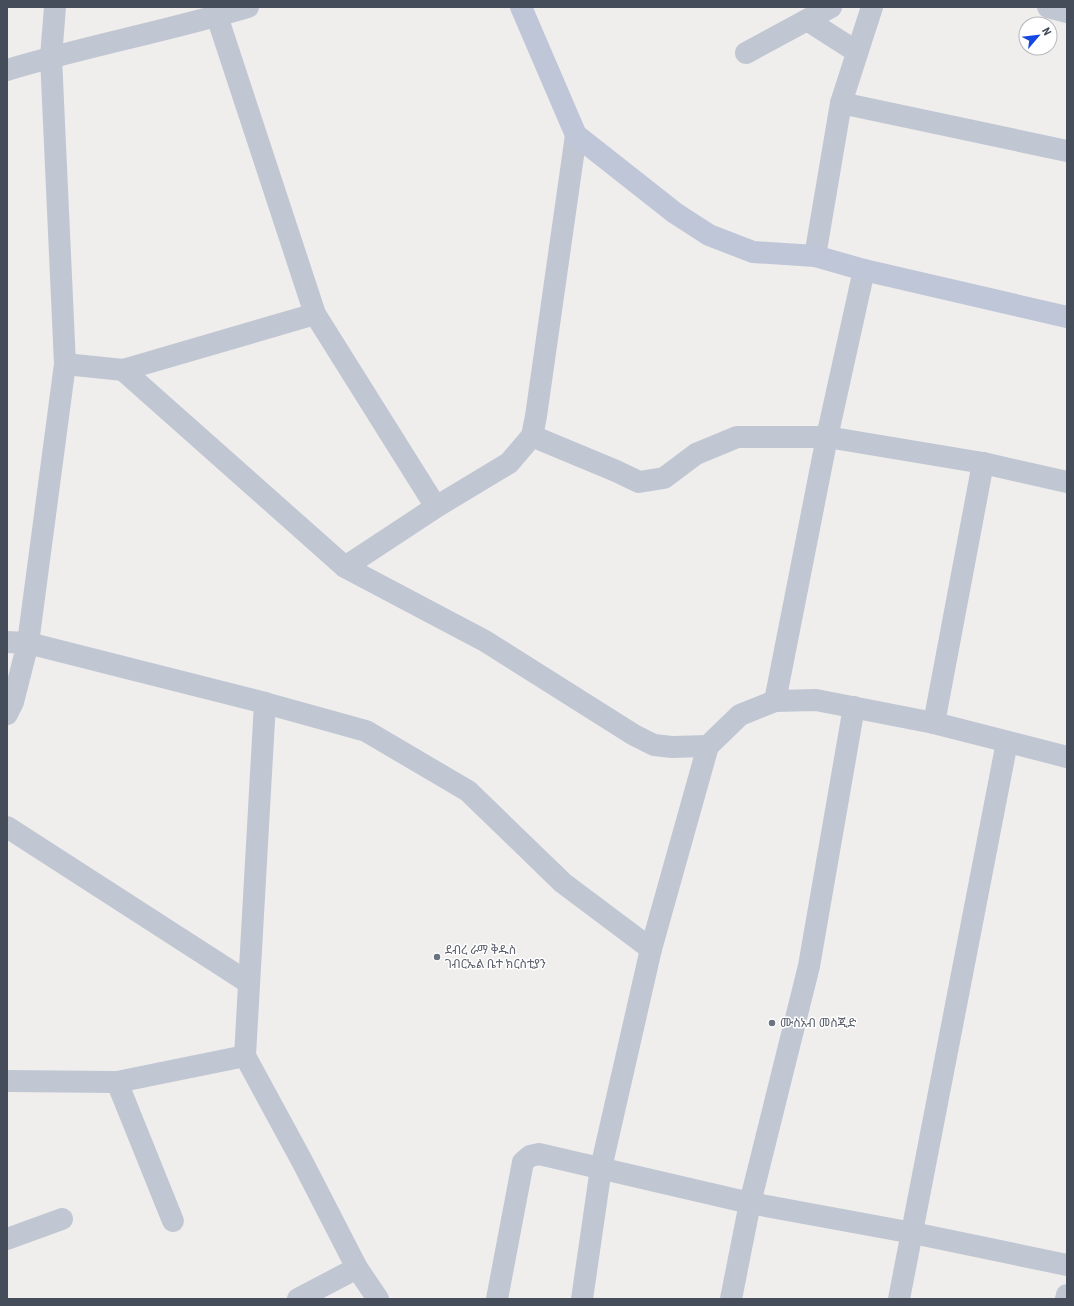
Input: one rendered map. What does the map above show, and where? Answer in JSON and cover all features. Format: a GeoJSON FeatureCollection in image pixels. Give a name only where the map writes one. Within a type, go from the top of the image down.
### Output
{"type":"FeatureCollection","features":[{"type":"Feature","properties":{"kind":"street"},"geometry":{"type":"LineString","coordinates":[[7,714],[13,702],[18,643],[65,364],[51,57],[55,7]]}},
{"type":"Feature","properties":{"kind":"street"},"geometry":{"type":"LineString","coordinates":[[7,70],[216,12],[248,7]]}},
{"type":"Feature","properties":{"kind":"street"},"geometry":{"type":"LineString","coordinates":[[521,7],[576,135],[675,212],[709,236],[753,252],[815,256],[864,270],[1067,317]]}},
{"type":"Feature","properties":{"kind":"street"},"geometry":{"type":"LineString","coordinates":[[746,53],[831,7]]}},
{"type":"Feature","properties":{"kind":"street"},"geometry":{"type":"LineString","coordinates":[[815,256],[841,103],[872,7]]}},
{"type":"Feature","properties":{"kind":"street"},"geometry":{"type":"LineString","coordinates":[[1048,7],[1067,12]]}},
{"type":"Feature","properties":{"kind":"street"},"geometry":{"type":"LineString","coordinates":[[216,12],[315,314],[436,507]]}},
{"type":"Feature","properties":{"kind":"street"},"geometry":{"type":"LineString","coordinates":[[807,20],[858,52]]}},
{"type":"Feature","properties":{"kind":"street"},"geometry":{"type":"LineString","coordinates":[[841,103],[1067,151]]}},
{"type":"Feature","properties":{"kind":"street"},"geometry":{"type":"LineString","coordinates":[[345,567],[436,507],[509,463],[532,436],[576,135]]}},
{"type":"Feature","properties":{"kind":"street"},"geometry":{"type":"LineString","coordinates":[[776,701],[827,437],[864,270]]}},
{"type":"Feature","properties":{"kind":"street"},"geometry":{"type":"LineString","coordinates":[[65,364],[123,370],[315,314]]}},
{"type":"Feature","properties":{"kind":"street"},"geometry":{"type":"LineString","coordinates":[[123,370],[345,567],[485,641],[634,735],[654,745],[672,748],[708,746]]}},
{"type":"Feature","properties":{"kind":"street"},"geometry":{"type":"LineString","coordinates":[[532,436],[639,482],[664,478],[696,454],[737,437],[827,437],[983,463],[1067,482]]}},
{"type":"Feature","properties":{"kind":"street"},"geometry":{"type":"LineString","coordinates":[[934,723],[983,463]]}},
{"type":"Feature","properties":{"kind":"street"},"geometry":{"type":"LineString","coordinates":[[18,643],[265,703],[366,731],[468,791],[563,883],[651,949]]}},
{"type":"Feature","properties":{"kind":"street"},"geometry":{"type":"LineString","coordinates":[[582,1299],[601,1168],[651,949],[708,746],[740,715],[776,701],[816,700],[934,723],[1067,757]]}},
{"type":"Feature","properties":{"kind":"street"},"geometry":{"type":"LineString","coordinates":[[265,703],[245,1056],[358,1268],[378,1299]]}},
{"type":"Feature","properties":{"kind":"street"},"geometry":{"type":"LineString","coordinates":[[731,1299],[750,1203],[809,966],[854,707]]}},
{"type":"Feature","properties":{"kind":"street"},"geometry":{"type":"LineString","coordinates":[[899,1299],[1007,742]]}},
{"type":"Feature","properties":{"kind":"street"},"geometry":{"type":"LineString","coordinates":[[7,828],[249,983]]}},
{"type":"Feature","properties":{"kind":"street"},"geometry":{"type":"LineString","coordinates":[[7,1081],[117,1082],[245,1056]]}},
{"type":"Feature","properties":{"kind":"street"},"geometry":{"type":"LineString","coordinates":[[117,1082],[173,1221]]}},
{"type":"Feature","properties":{"kind":"street"},"geometry":{"type":"LineString","coordinates":[[497,1299],[523,1162],[530,1156],[539,1154],[750,1203],[912,1233],[1067,1265]]}},
{"type":"Feature","properties":{"kind":"street"},"geometry":{"type":"LineString","coordinates":[[7,1239],[62,1219]]}},
{"type":"Feature","properties":{"kind":"street"},"geometry":{"type":"LineString","coordinates":[[298,1299],[358,1268]]}},
{"type":"Feature","properties":{"kind":"street"},"geometry":{"type":"LineString","coordinates":[[1066,1299],[1067,1295]]}},
{"type":"Feature","properties":{"kind":"place","name":"ደብረ ራማ ቅዱስ ገብርኤል ቤተ ክርስቲያን"},"geometry":{"type":"Point","coordinates":[437,957]}},
{"type":"Feature","properties":{"kind":"place","name":"ሙስአብ መስጂድ"},"geometry":{"type":"Point","coordinates":[772,1023]}}]}
